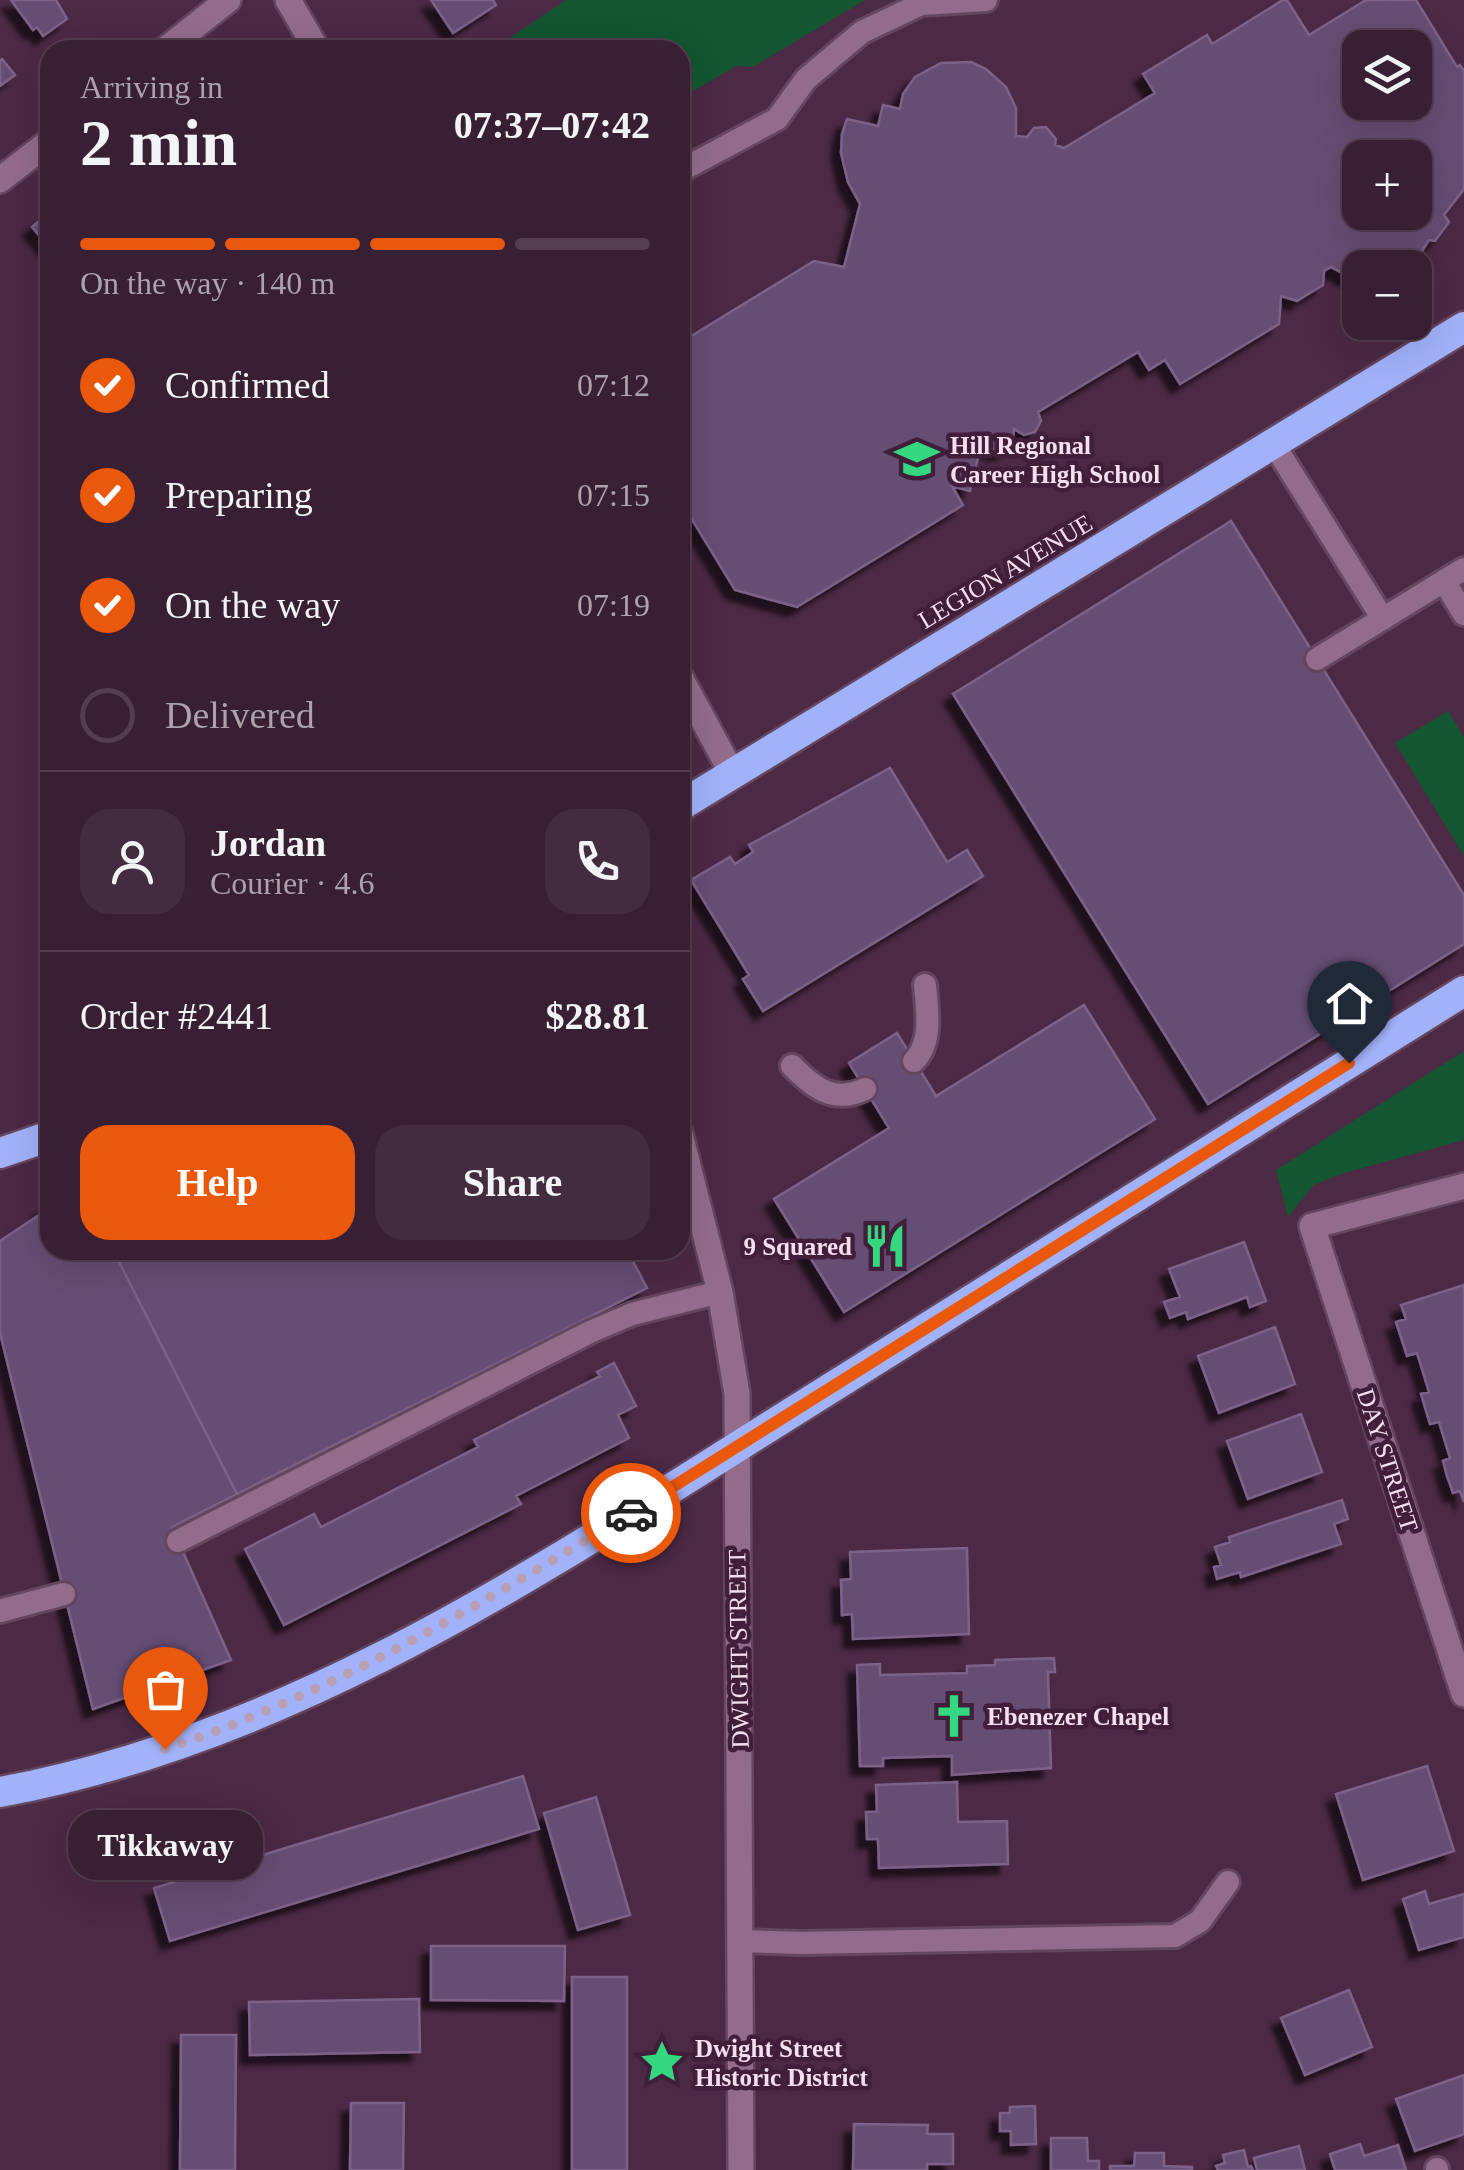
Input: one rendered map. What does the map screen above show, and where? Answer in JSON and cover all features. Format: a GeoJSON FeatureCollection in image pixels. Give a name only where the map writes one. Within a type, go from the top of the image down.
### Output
{"type":"FeatureCollection","features":[{"type":"Feature","properties":{"kind":"highway","name":"LEGION AVENUE"},"geometry":{"type":"LineString","coordinates":[[690,800],[1464,326]]}},
{"type":"Feature","properties":{"kind":"highway"},"geometry":{"type":"LineString","coordinates":[[0,1792],[105,1769],[195,1739],[315,1691],[480,1605],[1464,991]]}},
{"type":"Feature","properties":{"kind":"highway"},"geometry":{"type":"LineString","coordinates":[[0,1153],[40,1139]]}},
{"type":"Feature","properties":{"kind":"main road"},"geometry":{"type":"LineString","coordinates":[[178,40],[228,0]]}},
{"type":"Feature","properties":{"kind":"main road"},"geometry":{"type":"LineString","coordinates":[[288,0],[311,40]]}},
{"type":"Feature","properties":{"kind":"main road"},"geometry":{"type":"LineString","coordinates":[[0,180],[40,149]]}},
{"type":"Feature","properties":{"kind":"main road"},"geometry":{"type":"LineString","coordinates":[[690,696],[732,774]]}},
{"type":"Feature","properties":{"kind":"main road","name":"DWIGHT STREET"},"geometry":{"type":"LineString","coordinates":[[690,1174],[720,1292],[738,1394],[741,2170]]}},
{"type":"Feature","properties":{"kind":"main road","name":"DAY STREET"},"geometry":{"type":"LineString","coordinates":[[1464,1186],[1312,1226],[1464,1694]]}},
{"type":"Feature","properties":{"kind":"lane"},"geometry":{"type":"LineString","coordinates":[[690,166],[777,120],[806,79],[862,32],[921,4],[986,0]]}},
{"type":"Feature","properties":{"kind":"lane"},"geometry":{"type":"LineString","coordinates":[[1272,443],[1383,619]]}},
{"type":"Feature","properties":{"kind":"lane"},"geometry":{"type":"LineString","coordinates":[[1316,658],[1454,575],[1464,614]]}},
{"type":"Feature","properties":{"kind":"lane"},"geometry":{"type":"LineString","coordinates":[[914,1061],[926,1036],[926,985]]}},
{"type":"Feature","properties":{"kind":"lane"},"geometry":{"type":"LineString","coordinates":[[792,1066],[818,1090],[833,1096],[865,1089]]}},
{"type":"Feature","properties":{"kind":"lane"},"geometry":{"type":"LineString","coordinates":[[178,1540],[590,1332],[632,1314],[720,1292]]}},
{"type":"Feature","properties":{"kind":"lane"},"geometry":{"type":"LineString","coordinates":[[0,1612],[64,1594]]}},
{"type":"Feature","properties":{"kind":"lane"},"geometry":{"type":"LineString","coordinates":[[742,1941],[1175,1936],[1200,1921],[1228,1882]]}},
{"type":"Feature","properties":{"kind":"green space"},"geometry":{"type":"Polygon","coordinates":[[[566,0],[865,0],[753,67],[736,66],[690,93],[690,40],[507,40],[566,0]]]}},
{"type":"Feature","properties":{"kind":"green space"},"geometry":{"type":"Polygon","coordinates":[[[1448,711],[1464,737],[1464,856],[1395,743],[1448,711]]]}},
{"type":"Feature","properties":{"kind":"green space"},"geometry":{"type":"Polygon","coordinates":[[[1464,1051],[1464,1140],[1314,1185],[1288,1217],[1276,1170],[1464,1051]]]}},
{"type":"Feature","properties":{"kind":"building"},"geometry":{"type":"Polygon","coordinates":[[[11,0],[56,0],[67,19],[43,36],[37,27],[33,30],[11,0]]]}},
{"type":"Feature","properties":{"kind":"building"},"geometry":{"type":"Polygon","coordinates":[[[431,0],[493,0],[496,5],[453,33],[431,0]]]}},
{"type":"Feature","properties":{"kind":"building"},"geometry":{"type":"Polygon","coordinates":[[[1283,0],[1287,0],[1309,35],[1366,0],[1416,0],[1457,67],[1460,65],[1464,71],[1464,189],[1444,215],[1449,222],[1423,250],[1342,250],[1342,273],[1331,267],[1324,271],[1323,285],[1297,301],[1281,296],[1279,324],[1180,384],[1165,360],[1149,370],[1138,352],[1038,412],[1041,421],[1035,432],[1024,435],[1014,429],[1007,450],[996,452],[982,441],[970,491],[952,486],[963,505],[797,607],[735,590],[690,516],[690,337],[814,261],[844,267],[860,204],[848,182],[841,153],[847,119],[878,126],[883,105],[900,109],[903,94],[915,77],[941,63],[971,62],[986,69],[1006,87],[1016,108],[1016,136],[1027,137],[1034,128],[1046,127],[1056,139],[1055,145],[1064,148],[1155,93],[1143,74],[1207,35],[1212,44],[1283,0]]]}},
{"type":"Feature","properties":{"kind":"building"},"geometry":{"type":"Polygon","coordinates":[[[0,61],[15,75],[0,86],[0,61]]]}},
{"type":"Feature","properties":{"kind":"building"},"geometry":{"type":"Polygon","coordinates":[[[40,220],[40,237],[32,227],[40,220]]]}},
{"type":"Feature","properties":{"kind":"building"},"geometry":{"type":"Polygon","coordinates":[[[1231,521],[1464,895],[1464,944],[1208,1104],[953,694],[1231,521]]]}},
{"type":"Feature","properties":{"kind":"building"},"geometry":{"type":"Polygon","coordinates":[[[890,768],[947,862],[967,850],[983,876],[763,1011],[743,979],[749,975],[691,880],[730,857],[735,864],[753,852],[749,845],[890,768]]]}},
{"type":"Feature","properties":{"kind":"building"},"geometry":{"type":"Polygon","coordinates":[[[1084,1005],[1155,1119],[844,1312],[774,1199],[889,1128],[849,1063],[897,1033],[936,1096],[1084,1005]]]}},
{"type":"Feature","properties":{"kind":"building"},"geometry":{"type":"Polygon","coordinates":[[[40,1214],[40,1260],[118,1260],[237,1494],[172,1527],[231,1660],[93,1709],[0,1333],[0,1241],[40,1214]]]}},
{"type":"Feature","properties":{"kind":"building"},"geometry":{"type":"Polygon","coordinates":[[[1244,1242],[1266,1301],[1250,1307],[1247,1297],[1188,1319],[1186,1312],[1170,1318],[1164,1302],[1180,1297],[1169,1269],[1244,1242]]]}},
{"type":"Feature","properties":{"kind":"building"},"geometry":{"type":"Polygon","coordinates":[[[118,1260],[632,1260],[647,1288],[237,1494],[118,1260]]]}},
{"type":"Feature","properties":{"kind":"building"},"geometry":{"type":"Polygon","coordinates":[[[1464,1285],[1464,1502],[1460,1491],[1453,1493],[1447,1476],[1443,1461],[1450,1458],[1439,1422],[1430,1424],[1421,1394],[1429,1392],[1417,1353],[1407,1356],[1396,1322],[1406,1319],[1401,1305],[1464,1285]]]}},
{"type":"Feature","properties":{"kind":"building"},"geometry":{"type":"Polygon","coordinates":[[[1275,1327],[1295,1384],[1219,1413],[1198,1356],[1275,1327]]]}},
{"type":"Feature","properties":{"kind":"building"},"geometry":{"type":"Polygon","coordinates":[[[614,1363],[636,1406],[618,1415],[629,1438],[516,1496],[521,1504],[284,1625],[245,1549],[314,1514],[321,1527],[478,1447],[474,1440],[600,1376],[597,1372],[614,1363]]]}},
{"type":"Feature","properties":{"kind":"building"},"geometry":{"type":"Polygon","coordinates":[[[1301,1414],[1322,1472],[1248,1499],[1227,1441],[1301,1414]]]}},
{"type":"Feature","properties":{"kind":"building"},"geometry":{"type":"Polygon","coordinates":[[[1342,1500],[1348,1519],[1334,1524],[1341,1544],[1241,1577],[1240,1572],[1217,1579],[1214,1567],[1221,1565],[1215,1547],[1230,1542],[1229,1537],[1342,1500]]]}},
{"type":"Feature","properties":{"kind":"building"},"geometry":{"type":"Polygon","coordinates":[[[967,1548],[969,1634],[853,1639],[852,1614],[842,1615],[841,1580],[851,1579],[850,1552],[967,1548]]]}},
{"type":"Feature","properties":{"kind":"building","name":"Ebenezer Chapel"},"geometry":{"type":"Polygon","coordinates":[[[1054,1658],[1055,1672],[1048,1672],[1051,1768],[952,1775],[952,1756],[883,1758],[883,1766],[860,1766],[857,1665],[880,1664],[880,1675],[967,1673],[967,1666],[995,1665],[995,1660],[1054,1658]]]}},
{"type":"Feature","properties":{"kind":"building"},"geometry":{"type":"Polygon","coordinates":[[[1427,1766],[1454,1851],[1363,1880],[1336,1794],[1427,1766]]]}},
{"type":"Feature","properties":{"kind":"building"},"geometry":{"type":"Polygon","coordinates":[[[523,1776],[539,1829],[170,1941],[154,1888],[523,1776]]]}},
{"type":"Feature","properties":{"kind":"building"},"geometry":{"type":"Polygon","coordinates":[[[957,1782],[958,1822],[1007,1821],[1008,1864],[879,1868],[878,1839],[867,1839],[866,1812],[877,1812],[876,1785],[957,1782]]]}},
{"type":"Feature","properties":{"kind":"building"},"geometry":{"type":"Polygon","coordinates":[[[596,1797],[630,1915],[578,1930],[544,1813],[596,1797]]]}},
{"type":"Feature","properties":{"kind":"building"},"geometry":{"type":"Polygon","coordinates":[[[1425,1891],[1429,1904],[1464,1894],[1464,1937],[1419,1950],[1403,1899],[1425,1891]]]}},
{"type":"Feature","properties":{"kind":"building"},"geometry":{"type":"Polygon","coordinates":[[[431,1946],[565,1946],[564,2001],[431,2000],[431,1946]]]}},
{"type":"Feature","properties":{"kind":"building"},"geometry":{"type":"Polygon","coordinates":[[[572,1977],[627,1977],[627,2170],[572,2170],[572,1977]]]}},
{"type":"Feature","properties":{"kind":"building"},"geometry":{"type":"Polygon","coordinates":[[[1349,1990],[1372,2047],[1305,2075],[1281,2018],[1349,1990]]]}},
{"type":"Feature","properties":{"kind":"building"},"geometry":{"type":"Polygon","coordinates":[[[419,1999],[420,2052],[250,2055],[249,2002],[419,1999]]]}},
{"type":"Feature","properties":{"kind":"building"},"geometry":{"type":"Polygon","coordinates":[[[181,2035],[236,2035],[235,2170],[180,2170],[181,2035]]]}},
{"type":"Feature","properties":{"kind":"building"},"geometry":{"type":"Polygon","coordinates":[[[1464,2075],[1464,2134],[1415,2151],[1396,2099],[1464,2075]]]}},
{"type":"Feature","properties":{"kind":"building"},"geometry":{"type":"Polygon","coordinates":[[[351,2103],[404,2103],[403,2170],[350,2170],[351,2103]]]}},
{"type":"Feature","properties":{"kind":"building"},"geometry":{"type":"Polygon","coordinates":[[[1035,2106],[1036,2144],[1011,2145],[1011,2131],[1000,2131],[1000,2113],[1010,2113],[1010,2107],[1035,2106]]]}},
{"type":"Feature","properties":{"kind":"building"},"geometry":{"type":"Polygon","coordinates":[[[854,2124],[928,2125],[927,2134],[953,2134],[953,2164],[927,2164],[927,2170],[853,2170],[854,2124]]]}},
{"type":"Feature","properties":{"kind":"building"},"geometry":{"type":"Polygon","coordinates":[[[1051,2138],[1087,2138],[1088,2161],[1099,2161],[1099,2170],[1051,2170],[1051,2138]]]}},
{"type":"Feature","properties":{"kind":"building"},"geometry":{"type":"Polygon","coordinates":[[[1360,2144],[1364,2156],[1398,2145],[1406,2170],[1335,2170],[1330,2154],[1360,2144]]]}},
{"type":"Feature","properties":{"kind":"building"},"geometry":{"type":"Polygon","coordinates":[[[1299,2146],[1305,2170],[1257,2170],[1254,2158],[1299,2146]]]}},
{"type":"Feature","properties":{"kind":"building"},"geometry":{"type":"Polygon","coordinates":[[[1244,2150],[1248,2167],[1253,2170],[1218,2170],[1216,2166],[1225,2163],[1223,2155],[1244,2150]]]}},
{"type":"Feature","properties":{"kind":"building"},"geometry":{"type":"Polygon","coordinates":[[[1135,2153],[1164,2153],[1164,2166],[1192,2170],[1110,2170],[1110,2166],[1134,2166],[1135,2153]]]}},
{"type":"Feature","properties":{"kind":"way so far"},"geometry":{"type":"LineString","coordinates":[[165,1749],[315,1691],[396,1652],[631,1513]]}},
{"type":"Feature","properties":{"kind":"place","name":"Hill Regional Career High School"},"geometry":{"type":"Point","coordinates":[917,459]}},
{"type":"Feature","properties":{"kind":"place","name":"9 Squared"},"geometry":{"type":"Point","coordinates":[885,1246]}},
{"type":"Feature","properties":{"kind":"place","name":"Ebenezer Chapel"},"geometry":{"type":"Point","coordinates":[954,1716]}},
{"type":"Feature","properties":{"kind":"place","name":"Tikkaway"},"geometry":{"type":"Point","coordinates":[165,1749]}},
{"type":"Feature","properties":{"kind":"place","name":"Dwight Street Historic District"},"geometry":{"type":"Point","coordinates":[662,2062]}},
{"type":"Feature","properties":{"kind":"route"},"geometry":{"type":"LineString","coordinates":[[631,1513],[1349,1063]]}}]}
